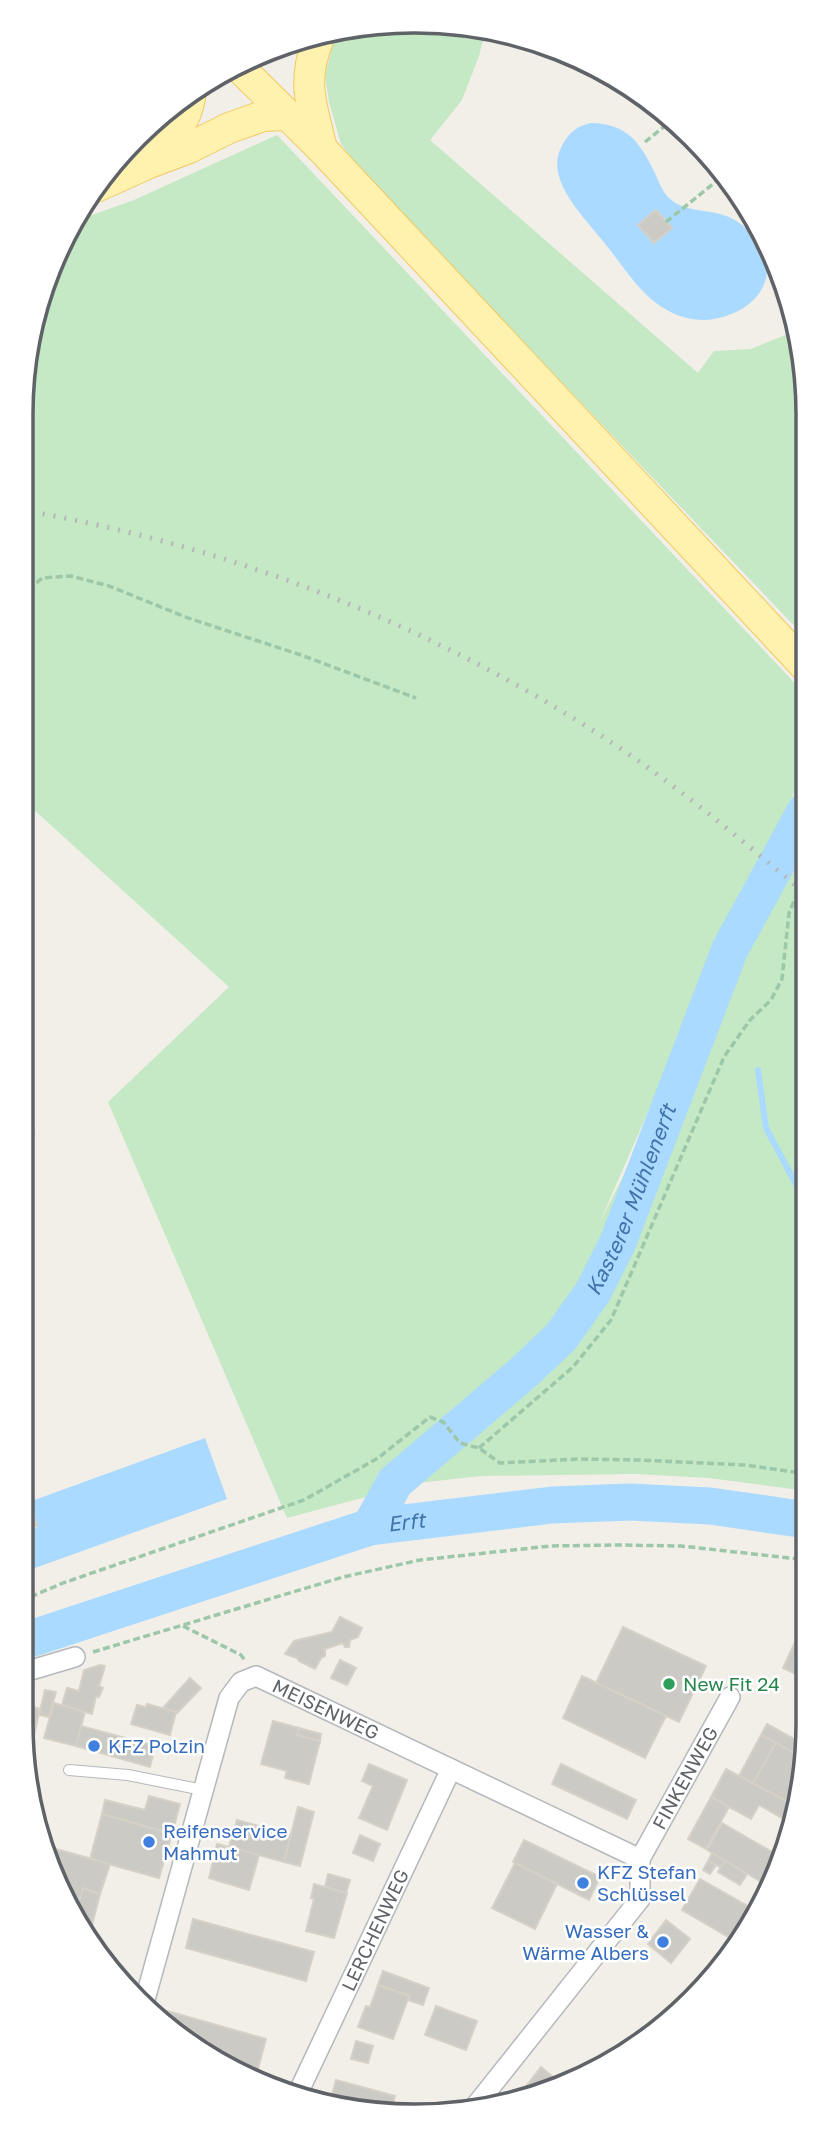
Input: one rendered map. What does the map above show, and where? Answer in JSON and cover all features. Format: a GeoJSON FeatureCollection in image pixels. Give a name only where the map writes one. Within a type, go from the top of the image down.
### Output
{"type":"FeatureCollection","features":[{"type":"Feature","properties":{"kind":"main road"},"geometry":{"type":"LineString","coordinates":[[315,46],[309,62],[307,87],[322,149]]}},
{"type":"Feature","properties":{"kind":"main road"},"geometry":{"type":"LineString","coordinates":[[245,73],[322,149],[796,656]]}},
{"type":"Feature","properties":{"kind":"main road"},"geometry":{"type":"LineString","coordinates":[[149,163],[176,132],[188,108]]}},
{"type":"Feature","properties":{"kind":"main road"},"geometry":{"type":"LineString","coordinates":[[115,178],[190,148],[229,128],[263,117],[287,115]]}},
{"type":"Feature","properties":{"kind":"street"},"geometry":{"type":"LineString","coordinates":[[33,1669],[75,1657]]}},
{"type":"Feature","properties":{"kind":"street","name":"MEISENWEG"},"geometry":{"type":"LineString","coordinates":[[147,1994],[229,1698],[241,1682],[256,1676],[640,1859]]}},
{"type":"Feature","properties":{"kind":"street","name":"FINKENWEG"},"geometry":{"type":"LineString","coordinates":[[640,1859],[730,1697]]}},
{"type":"Feature","properties":{"kind":"street","name":"LERCHENWEG"},"geometry":{"type":"LineString","coordinates":[[301,2087],[451,1769]]}},
{"type":"Feature","properties":{"kind":"street"},"geometry":{"type":"LineString","coordinates":[[483,2097],[640,1899],[640,1859]]}},
{"type":"Feature","properties":{"kind":"lane"},"geometry":{"type":"LineString","coordinates":[[69,1770],[128,1775],[203,1790]]}},
{"type":"Feature","properties":{"kind":"path"},"geometry":{"type":"LineString","coordinates":[[645,142],[664,126]]}},
{"type":"Feature","properties":{"kind":"path"},"geometry":{"type":"LineString","coordinates":[[666,222],[716,181]]}},
{"type":"Feature","properties":{"kind":"path"},"geometry":{"type":"LineString","coordinates":[[33,586],[42,578],[71,576],[109,586],[188,618],[302,655],[416,698]]}},
{"type":"Feature","properties":{"kind":"path"},"geometry":{"type":"LineString","coordinates":[[479,1448],[573,1367],[611,1320],[724,1057],[750,1020],[771,1000],[782,979],[789,913],[796,896]]}},
{"type":"Feature","properties":{"kind":"path"},"geometry":{"type":"LineString","coordinates":[[33,1596],[63,1583],[304,1500],[378,1458],[430,1417],[443,1422],[460,1443],[479,1448],[500,1463],[578,1459],[642,1460],[745,1465],[796,1472]]}},
{"type":"Feature","properties":{"kind":"path"},"geometry":{"type":"LineString","coordinates":[[75,1657],[343,1577],[420,1560],[550,1546],[681,1546],[796,1559]]}},
{"type":"Feature","properties":{"kind":"path"},"geometry":{"type":"LineString","coordinates":[[181,1625],[241,1655],[256,1676]]}},
{"type":"Feature","properties":{"kind":"green space"},"geometry":{"type":"Polygon","coordinates":[[[414,33],[483,40],[462,100],[430,140],[698,373],[714,351],[751,349],[787,334],[796,414],[796,628],[372,184],[341,144],[329,102],[325,76],[333,43],[414,33]]]}},
{"type":"Feature","properties":{"kind":"green space"},"geometry":{"type":"Polygon","coordinates":[[[277,135],[796,684],[796,789],[723,940],[599,1224],[737,950],[796,840],[796,1490],[709,1478],[635,1474],[480,1476],[418,1483],[287,1518],[108,1102],[229,987],[33,809],[33,414],[41,340],[53,292],[84,224],[89,216],[134,200],[277,135]]]}},
{"type":"Feature","properties":{"kind":"water"},"geometry":{"type":"Polygon","coordinates":[[[591,123],[623,131],[643,151],[664,192],[676,204],[729,217],[749,231],[767,269],[766,280],[759,293],[733,313],[702,320],[672,313],[649,297],[578,211],[562,184],[558,157],[563,144],[578,128],[591,123]]]}},
{"type":"Feature","properties":{"kind":"water"},"geometry":{"type":"Polygon","coordinates":[[[205,1438],[227,1499],[33,1569],[33,1529],[38,1527],[33,1513],[33,1501],[205,1438]]]}},
{"type":"Feature","properties":{"kind":"building"},"geometry":{"type":"Polygon","coordinates":[[[656,210],[672,228],[654,243],[638,225],[656,210]]]}},
{"type":"Feature","properties":{"kind":"building"},"geometry":{"type":"Polygon","coordinates":[[[340,1617],[362,1628],[358,1637],[350,1640],[349,1647],[345,1647],[343,1643],[325,1649],[325,1656],[315,1669],[285,1654],[294,1641],[332,1632],[340,1617]]]}},
{"type":"Feature","properties":{"kind":"building"},"geometry":{"type":"Polygon","coordinates":[[[623,1627],[706,1666],[679,1722],[596,1683],[623,1627]]]}},
{"type":"Feature","properties":{"kind":"building"},"geometry":{"type":"Polygon","coordinates":[[[796,1640],[796,1674],[783,1668],[796,1640]]]}},
{"type":"Feature","properties":{"kind":"building"},"geometry":{"type":"Polygon","coordinates":[[[340,1660],[356,1668],[347,1685],[331,1678],[340,1660]]]}},
{"type":"Feature","properties":{"kind":"building"},"geometry":{"type":"Polygon","coordinates":[[[105,1666],[99,1686],[103,1688],[99,1697],[96,1696],[92,1714],[62,1705],[67,1688],[79,1691],[84,1670],[105,1666]]]}},
{"type":"Feature","properties":{"kind":"building"},"geometry":{"type":"Polygon","coordinates":[[[582,1676],[666,1716],[645,1758],[563,1718],[582,1676]]]}},
{"type":"Feature","properties":{"kind":"building"},"geometry":{"type":"Polygon","coordinates":[[[190,1678],[201,1688],[177,1713],[163,1708],[190,1678]]]}},
{"type":"Feature","properties":{"kind":"building"},"geometry":{"type":"Polygon","coordinates":[[[45,1690],[56,1692],[49,1717],[39,1715],[45,1690]]]}},
{"type":"Feature","properties":{"kind":"building"},"geometry":{"type":"Polygon","coordinates":[[[54,1703],[85,1712],[76,1746],[44,1738],[54,1703]]]}},
{"type":"Feature","properties":{"kind":"building"},"geometry":{"type":"Polygon","coordinates":[[[147,1704],[176,1712],[170,1735],[131,1724],[137,1705],[146,1707],[147,1704]]]}},
{"type":"Feature","properties":{"kind":"building"},"geometry":{"type":"Polygon","coordinates":[[[33,1707],[40,1709],[34,1737],[33,1707]]]}},
{"type":"Feature","properties":{"kind":"building"},"geometry":{"type":"Polygon","coordinates":[[[273,1721],[299,1728],[297,1735],[320,1741],[309,1784],[285,1778],[287,1771],[261,1764],[273,1721]]]}},
{"type":"Feature","properties":{"kind":"building"},"geometry":{"type":"Polygon","coordinates":[[[767,1724],[795,1740],[794,1753],[761,1735],[767,1724]]]}},
{"type":"Feature","properties":{"kind":"building"},"geometry":{"type":"Polygon","coordinates":[[[81,1726],[155,1746],[150,1767],[76,1746],[81,1726]]]}},
{"type":"Feature","properties":{"kind":"building"},"geometry":{"type":"Polygon","coordinates":[[[299,1728],[321,1734],[320,1741],[297,1735],[299,1728]]]}},
{"type":"Feature","properties":{"kind":"building"},"geometry":{"type":"Polygon","coordinates":[[[761,1735],[776,1743],[753,1783],[739,1776],[761,1735]]]}},
{"type":"Feature","properties":{"kind":"building"},"geometry":{"type":"Polygon","coordinates":[[[776,1743],[794,1753],[787,1802],[753,1783],[776,1743]]]}},
{"type":"Feature","properties":{"kind":"building"},"geometry":{"type":"Polygon","coordinates":[[[369,1764],[407,1780],[387,1830],[359,1818],[373,1786],[362,1781],[369,1764]]]}},
{"type":"Feature","properties":{"kind":"building"},"geometry":{"type":"Polygon","coordinates":[[[561,1764],[636,1800],[627,1819],[552,1784],[561,1764]]]}},
{"type":"Feature","properties":{"kind":"building"},"geometry":{"type":"Polygon","coordinates":[[[726,1769],[787,1802],[783,1819],[759,1805],[751,1819],[711,1797],[726,1769]]]}},
{"type":"Feature","properties":{"kind":"building"},"geometry":{"type":"Polygon","coordinates":[[[149,1796],[180,1804],[172,1834],[102,1814],[105,1800],[145,1810],[149,1796]]]}},
{"type":"Feature","properties":{"kind":"building"},"geometry":{"type":"Polygon","coordinates":[[[711,1797],[729,1807],[706,1849],[688,1839],[711,1797]]]}},
{"type":"Feature","properties":{"kind":"building"},"geometry":{"type":"Polygon","coordinates":[[[298,1807],[314,1812],[300,1866],[284,1862],[298,1807]]]}},
{"type":"Feature","properties":{"kind":"building"},"geometry":{"type":"Polygon","coordinates":[[[102,1814],[172,1834],[159,1878],[90,1859],[102,1814]]]}},
{"type":"Feature","properties":{"kind":"building"},"geometry":{"type":"Polygon","coordinates":[[[237,1820],[291,1835],[284,1862],[229,1847],[237,1820]]]}},
{"type":"Feature","properties":{"kind":"building"},"geometry":{"type":"Polygon","coordinates":[[[722,1823],[773,1853],[761,1881],[707,1850],[722,1823]]]}},
{"type":"Feature","properties":{"kind":"building"},"geometry":{"type":"Polygon","coordinates":[[[360,1835],[380,1844],[373,1861],[353,1853],[360,1835]]]}},
{"type":"Feature","properties":{"kind":"building"},"geometry":{"type":"Polygon","coordinates":[[[524,1840],[600,1877],[589,1900],[513,1862],[524,1840]]]}},
{"type":"Feature","properties":{"kind":"building"},"geometry":{"type":"Polygon","coordinates":[[[217,1844],[259,1855],[249,1890],[209,1878],[217,1844]]]}},
{"type":"Feature","properties":{"kind":"building"},"geometry":{"type":"Polygon","coordinates":[[[54,1849],[110,1864],[100,1894],[83,1888],[79,1903],[54,1849]]]}},
{"type":"Feature","properties":{"kind":"building"},"geometry":{"type":"Polygon","coordinates":[[[712,1853],[725,1861],[720,1867],[708,1861],[712,1853]]]}},
{"type":"Feature","properties":{"kind":"building"},"geometry":{"type":"Polygon","coordinates":[[[708,1861],[716,1865],[710,1874],[703,1870],[708,1861]]]}},
{"type":"Feature","properties":{"kind":"building"},"geometry":{"type":"Polygon","coordinates":[[[725,1861],[747,1874],[740,1885],[718,1872],[725,1861]]]}},
{"type":"Feature","properties":{"kind":"building"},"geometry":{"type":"Polygon","coordinates":[[[515,1863],[557,1884],[535,1929],[492,1908],[515,1863]]]}},
{"type":"Feature","properties":{"kind":"building"},"geometry":{"type":"Polygon","coordinates":[[[328,1874],[350,1880],[346,1893],[325,1887],[328,1874]]]}},
{"type":"Feature","properties":{"kind":"building"},"geometry":{"type":"Polygon","coordinates":[[[700,1879],[748,1906],[729,1937],[682,1910],[700,1879]]]}},
{"type":"Feature","properties":{"kind":"building"},"geometry":{"type":"Polygon","coordinates":[[[314,1884],[347,1893],[334,1938],[306,1931],[314,1899],[311,1898],[314,1884]]]}},
{"type":"Feature","properties":{"kind":"building"},"geometry":{"type":"Polygon","coordinates":[[[83,1888],[100,1894],[92,1925],[84,1913],[79,1903],[83,1888]]]}},
{"type":"Feature","properties":{"kind":"building"},"geometry":{"type":"Polygon","coordinates":[[[193,1919],[314,1952],[306,1981],[186,1948],[193,1919]]]}},
{"type":"Feature","properties":{"kind":"building"},"geometry":{"type":"Polygon","coordinates":[[[666,1920],[690,1939],[671,1963],[648,1944],[666,1920]]]}},
{"type":"Feature","properties":{"kind":"building"},"geometry":{"type":"Polygon","coordinates":[[[383,1971],[429,1988],[423,2005],[408,2000],[409,1996],[378,1985],[383,1971]]]}},
{"type":"Feature","properties":{"kind":"building"},"geometry":{"type":"Polygon","coordinates":[[[378,1985],[409,1996],[393,2039],[358,2027],[366,2006],[370,2007],[378,1985]]]}},
{"type":"Feature","properties":{"kind":"building"},"geometry":{"type":"Polygon","coordinates":[[[436,2006],[477,2021],[466,2050],[425,2035],[436,2006]]]}},
{"type":"Feature","properties":{"kind":"building"},"geometry":{"type":"Polygon","coordinates":[[[167,2012],[266,2039],[258,2070],[224,2053],[167,2012]]]}},
{"type":"Feature","properties":{"kind":"building"},"geometry":{"type":"Polygon","coordinates":[[[356,2041],[373,2046],[368,2063],[351,2059],[356,2041]]]}},
{"type":"Feature","properties":{"kind":"building"},"geometry":{"type":"Polygon","coordinates":[[[541,2067],[554,2077],[529,2086],[527,2085],[541,2067]]]}},
{"type":"Feature","properties":{"kind":"building"},"geometry":{"type":"Polygon","coordinates":[[[336,2080],[395,2096],[393,2103],[332,2094],[336,2080]]]}},
{"type":"Feature","properties":{"kind":"waterway","name":"Kasterer Mühlenerft"},"geometry":{"type":"LineString","coordinates":[[370,1527],[395,1482],[561,1337],[593,1292],[618,1242],[730,949],[796,828]]}},
{"type":"Feature","properties":{"kind":"waterway"},"geometry":{"type":"LineString","coordinates":[[758,1070],[766,1128],[796,1184]]}},
{"type":"Feature","properties":{"kind":"waterway","name":"Erft"},"geometry":{"type":"LineString","coordinates":[[33,1638],[370,1527],[552,1505],[630,1502],[710,1506],[796,1518]]}},
{"type":"Feature","properties":{"kind":"railway"},"geometry":{"type":"LineString","coordinates":[[33,512],[174,544],[248,567],[322,593],[394,623],[464,657],[533,694],[627,753],[705,811],[796,886]]}},
{"type":"Feature","properties":{"kind":"place","name":"New Fit 24"},"geometry":{"type":"Point","coordinates":[669,1684]}},
{"type":"Feature","properties":{"kind":"place","name":"KFZ Polzin"},"geometry":{"type":"Point","coordinates":[94,1746]}},
{"type":"Feature","properties":{"kind":"place","name":"Reifenservice Mahmut"},"geometry":{"type":"Point","coordinates":[149,1842]}},
{"type":"Feature","properties":{"kind":"place","name":"KFZ Stefan Schlüssel"},"geometry":{"type":"Point","coordinates":[583,1883]}},
{"type":"Feature","properties":{"kind":"place","name":"Wasser & Wärme Albers"},"geometry":{"type":"Point","coordinates":[663,1942]}}]}
